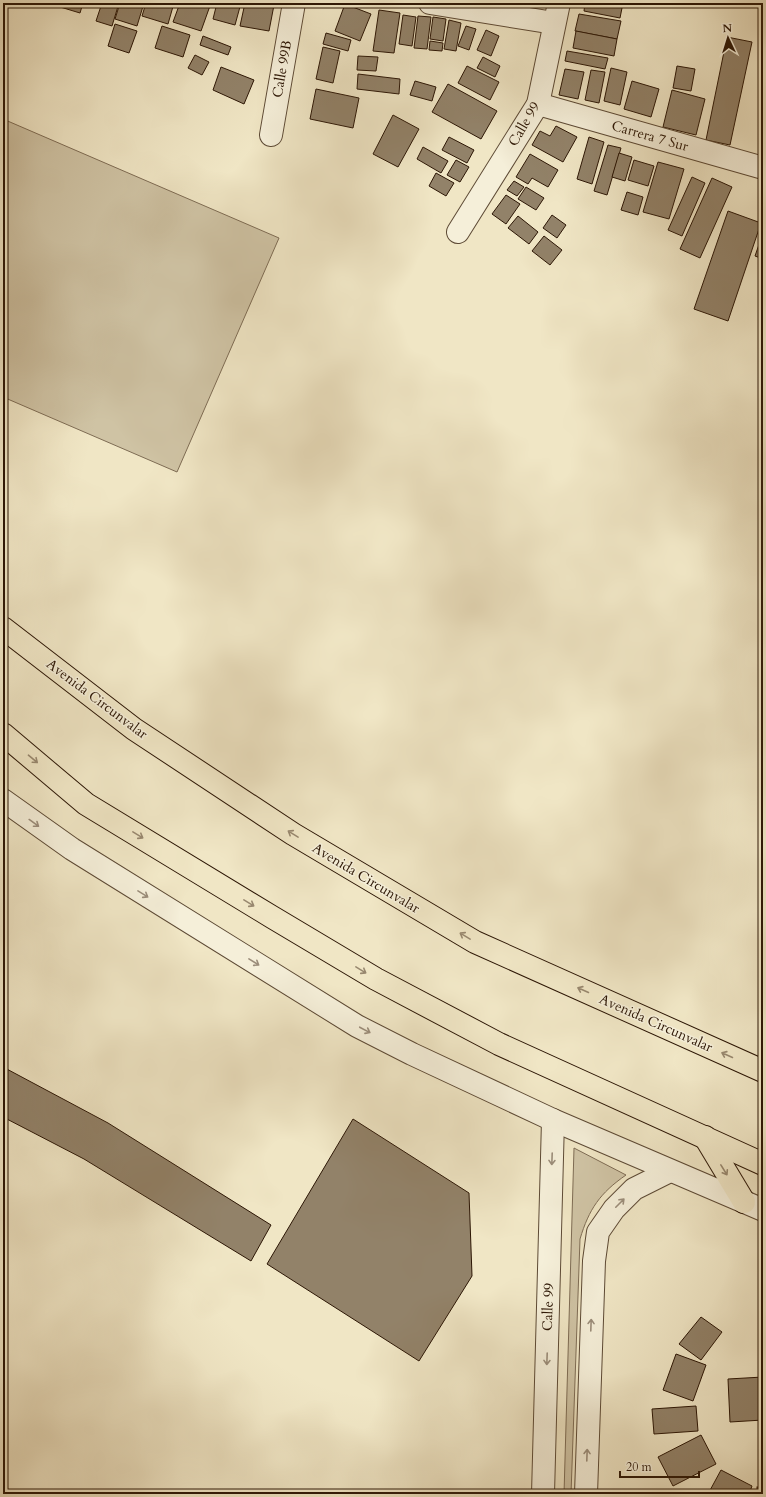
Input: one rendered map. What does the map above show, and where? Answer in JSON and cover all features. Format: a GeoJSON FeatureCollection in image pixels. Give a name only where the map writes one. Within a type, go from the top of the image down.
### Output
{"type":"FeatureCollection","features":[{"type":"Feature","properties":{"kind":"highway","name":"Avenida Circunvalar"},"geometry":{"type":"LineString","coordinates":[[3,628],[141,733],[293,834],[475,942],[763,1071]]}},
{"type":"Feature","properties":{"kind":"highway"},"geometry":{"type":"LineString","coordinates":[[3,734],[86,804],[376,979],[499,1044],[763,1164]]}},
{"type":"Feature","properties":{"kind":"highway"},"geometry":{"type":"LineString","coordinates":[[704,1137],[754,1206]]}},
{"type":"Feature","properties":{"kind":"street","name":"Calle 99B"},"geometry":{"type":"LineString","coordinates":[[271,135],[294,3]]}},
{"type":"Feature","properties":{"kind":"street"},"geometry":{"type":"LineString","coordinates":[[430,3],[556,13]]}},
{"type":"Feature","properties":{"kind":"street","name":"Calle 99"},"geometry":{"type":"LineString","coordinates":[[458,232],[538,104],[556,13]]}},
{"type":"Feature","properties":{"kind":"street","name":"Carrera 7 Sur"},"geometry":{"type":"LineString","coordinates":[[538,104],[763,168]]}},
{"type":"Feature","properties":{"kind":"street"},"geometry":{"type":"LineString","coordinates":[[3,800],[68,846],[357,1026],[412,1054],[553,1120],[754,1206]]}},
{"type":"Feature","properties":{"kind":"street","name":"Calle 99"},"geometry":{"type":"LineString","coordinates":[[543,1494],[553,1120]]}},
{"type":"Feature","properties":{"kind":"street"},"geometry":{"type":"LineString","coordinates":[[586,1494],[594,1261],[598,1232],[614,1209],[634,1188],[670,1171]]}},
{"type":"Feature","properties":{"kind":"shaded area"},"geometry":{"type":"Polygon","coordinates":[[[3,119],[279,238],[177,472],[3,397],[3,119]]]}},
{"type":"Feature","properties":{"kind":"shaded area"},"geometry":{"type":"Polygon","coordinates":[[[574,1148],[626,1175],[602,1195],[587,1219],[580,1239],[571,1494],[564,1494],[574,1148]]]}},
{"type":"Feature","properties":{"kind":"building"},"geometry":{"type":"Polygon","coordinates":[[[47,3],[83,3],[80,13],[47,3]]]}},
{"type":"Feature","properties":{"kind":"building"},"geometry":{"type":"Polygon","coordinates":[[[102,3],[119,3],[112,26],[96,21],[102,3]]]}},
{"type":"Feature","properties":{"kind":"building"},"geometry":{"type":"Polygon","coordinates":[[[120,3],[144,3],[137,26],[115,19],[120,3]]]}},
{"type":"Feature","properties":{"kind":"building"},"geometry":{"type":"Polygon","coordinates":[[[146,3],[174,3],[168,24],[142,16],[146,3]]]}},
{"type":"Feature","properties":{"kind":"building"},"geometry":{"type":"Polygon","coordinates":[[[180,3],[211,3],[201,31],[173,22],[180,3]]]}},
{"type":"Feature","properties":{"kind":"building"},"geometry":{"type":"Polygon","coordinates":[[[217,3],[241,3],[235,25],[213,19],[217,3]]]}},
{"type":"Feature","properties":{"kind":"building"},"geometry":{"type":"Polygon","coordinates":[[[245,3],[265,3],[274,5],[269,31],[240,26],[245,3]]]}},
{"type":"Feature","properties":{"kind":"building"},"geometry":{"type":"Polygon","coordinates":[[[585,3],[623,3],[620,18],[584,11],[585,3]]]}},
{"type":"Feature","properties":{"kind":"building"},"geometry":{"type":"Polygon","coordinates":[[[345,4],[371,14],[360,41],[335,31],[345,4]]]}},
{"type":"Feature","properties":{"kind":"building"},"geometry":{"type":"Polygon","coordinates":[[[379,10],[400,13],[394,53],[373,51],[379,10]]]}},
{"type":"Feature","properties":{"kind":"building"},"geometry":{"type":"Polygon","coordinates":[[[579,14],[621,21],[617,39],[575,31],[579,14]]]}},
{"type":"Feature","properties":{"kind":"building"},"geometry":{"type":"Polygon","coordinates":[[[403,15],[416,17],[412,46],[399,44],[403,15]]]}},
{"type":"Feature","properties":{"kind":"building"},"geometry":{"type":"Polygon","coordinates":[[[418,16],[431,17],[427,49],[414,48],[418,16]]]}},
{"type":"Feature","properties":{"kind":"building"},"geometry":{"type":"Polygon","coordinates":[[[433,17],[446,19],[443,41],[430,39],[433,17]]]}},
{"type":"Feature","properties":{"kind":"building"},"geometry":{"type":"Polygon","coordinates":[[[449,20],[461,23],[456,51],[444,49],[449,20]]]}},
{"type":"Feature","properties":{"kind":"building"},"geometry":{"type":"Polygon","coordinates":[[[115,24],[137,31],[129,53],[108,46],[115,24]]]}},
{"type":"Feature","properties":{"kind":"building"},"geometry":{"type":"Polygon","coordinates":[[[162,26],[190,35],[183,57],[155,48],[162,26]]]}},
{"type":"Feature","properties":{"kind":"building"},"geometry":{"type":"Polygon","coordinates":[[[466,26],[476,29],[469,50],[458,46],[466,26]]]}},
{"type":"Feature","properties":{"kind":"building"},"geometry":{"type":"Polygon","coordinates":[[[486,30],[499,36],[491,56],[477,50],[486,30]]]}},
{"type":"Feature","properties":{"kind":"building"},"geometry":{"type":"Polygon","coordinates":[[[576,31],[617,39],[614,56],[573,48],[576,31]]]}},
{"type":"Feature","properties":{"kind":"building"},"geometry":{"type":"Polygon","coordinates":[[[326,33],[351,40],[348,51],[323,44],[326,33]]]}},
{"type":"Feature","properties":{"kind":"building"},"geometry":{"type":"Polygon","coordinates":[[[203,36],[231,47],[228,55],[200,45],[203,36]]]}},
{"type":"Feature","properties":{"kind":"building"},"geometry":{"type":"Polygon","coordinates":[[[727,37],[752,42],[730,145],[706,140],[727,37]]]}},
{"type":"Feature","properties":{"kind":"building"},"geometry":{"type":"Polygon","coordinates":[[[430,41],[443,43],[442,51],[429,50],[430,41]]]}},
{"type":"Feature","properties":{"kind":"building"},"geometry":{"type":"Polygon","coordinates":[[[323,47],[340,51],[333,83],[316,79],[323,47]]]}},
{"type":"Feature","properties":{"kind":"building"},"geometry":{"type":"Polygon","coordinates":[[[567,51],[608,58],[605,69],[565,61],[567,51]]]}},
{"type":"Feature","properties":{"kind":"building"},"geometry":{"type":"Polygon","coordinates":[[[195,55],[209,62],[202,75],[188,68],[195,55]]]}},
{"type":"Feature","properties":{"kind":"building"},"geometry":{"type":"Polygon","coordinates":[[[358,56],[378,57],[376,71],[357,70],[358,56]]]}},
{"type":"Feature","properties":{"kind":"building"},"geometry":{"type":"Polygon","coordinates":[[[483,57],[500,66],[495,77],[477,68],[483,57]]]}},
{"type":"Feature","properties":{"kind":"building"},"geometry":{"type":"Polygon","coordinates":[[[467,66],[499,82],[490,100],[458,83],[467,66]]]}},
{"type":"Feature","properties":{"kind":"building"},"geometry":{"type":"Polygon","coordinates":[[[677,66],[695,69],[691,91],[673,88],[677,66]]]}},
{"type":"Feature","properties":{"kind":"building"},"geometry":{"type":"Polygon","coordinates":[[[221,67],[254,80],[244,104],[213,90],[221,67]]]}},
{"type":"Feature","properties":{"kind":"building"},"geometry":{"type":"Polygon","coordinates":[[[611,68],[627,72],[620,105],[604,101],[611,68]]]}},
{"type":"Feature","properties":{"kind":"building"},"geometry":{"type":"Polygon","coordinates":[[[565,69],[584,72],[578,99],[559,95],[565,69]]]}},
{"type":"Feature","properties":{"kind":"building"},"geometry":{"type":"Polygon","coordinates":[[[591,70],[605,72],[599,103],[585,100],[591,70]]]}},
{"type":"Feature","properties":{"kind":"building"},"geometry":{"type":"Polygon","coordinates":[[[358,74],[400,79],[399,94],[357,89],[358,74]]]}},
{"type":"Feature","properties":{"kind":"building"},"geometry":{"type":"Polygon","coordinates":[[[415,81],[436,87],[432,101],[410,95],[415,81]]]}},
{"type":"Feature","properties":{"kind":"building"},"geometry":{"type":"Polygon","coordinates":[[[632,81],[659,89],[651,117],[624,109],[632,81]]]}},
{"type":"Feature","properties":{"kind":"building"},"geometry":{"type":"Polygon","coordinates":[[[448,84],[497,111],[481,139],[432,112],[448,84]]]}},
{"type":"Feature","properties":{"kind":"building"},"geometry":{"type":"Polygon","coordinates":[[[316,89],[359,98],[353,128],[310,119],[316,89]]]}},
{"type":"Feature","properties":{"kind":"building"},"geometry":{"type":"Polygon","coordinates":[[[672,90],[705,99],[696,135],[663,127],[672,90]]]}},
{"type":"Feature","properties":{"kind":"building"},"geometry":{"type":"Polygon","coordinates":[[[393,115],[419,129],[398,167],[373,154],[393,115]]]}},
{"type":"Feature","properties":{"kind":"building"},"geometry":{"type":"Polygon","coordinates":[[[556,126],[577,137],[563,162],[532,145],[540,131],[550,136],[556,126]]]}},
{"type":"Feature","properties":{"kind":"building"},"geometry":{"type":"Polygon","coordinates":[[[449,137],[474,150],[467,163],[442,150],[449,137]]]}},
{"type":"Feature","properties":{"kind":"building"},"geometry":{"type":"Polygon","coordinates":[[[589,137],[604,142],[592,184],[577,179],[589,137]]]}},
{"type":"Feature","properties":{"kind":"building"},"geometry":{"type":"Polygon","coordinates":[[[608,145],[621,148],[607,195],[594,191],[608,145]]]}},
{"type":"Feature","properties":{"kind":"building"},"geometry":{"type":"Polygon","coordinates":[[[423,147],[448,161],[441,173],[417,159],[423,147]]]}},
{"type":"Feature","properties":{"kind":"building"},"geometry":{"type":"Polygon","coordinates":[[[619,153],[632,157],[625,181],[612,177],[619,153]]]}},
{"type":"Feature","properties":{"kind":"building"},"geometry":{"type":"Polygon","coordinates":[[[530,154],[558,170],[548,187],[532,178],[528,184],[516,177],[530,154]]]}},
{"type":"Feature","properties":{"kind":"building"},"geometry":{"type":"Polygon","coordinates":[[[456,160],[469,167],[460,182],[447,175],[456,160]]]}},
{"type":"Feature","properties":{"kind":"building"},"geometry":{"type":"Polygon","coordinates":[[[634,160],[654,166],[648,186],[628,180],[634,160]]]}},
{"type":"Feature","properties":{"kind":"building"},"geometry":{"type":"Polygon","coordinates":[[[658,162],[684,169],[669,219],[643,212],[658,162]]]}},
{"type":"Feature","properties":{"kind":"building"},"geometry":{"type":"Polygon","coordinates":[[[436,173],[454,183],[446,196],[429,186],[436,173]]]}},
{"type":"Feature","properties":{"kind":"building"},"geometry":{"type":"Polygon","coordinates":[[[692,177],[705,183],[682,236],[668,230],[692,177]]]}},
{"type":"Feature","properties":{"kind":"building"},"geometry":{"type":"Polygon","coordinates":[[[712,178],[732,187],[700,258],[680,249],[712,178]]]}},
{"type":"Feature","properties":{"kind":"building"},"geometry":{"type":"Polygon","coordinates":[[[514,181],[524,187],[517,196],[507,190],[514,181]]]}},
{"type":"Feature","properties":{"kind":"building"},"geometry":{"type":"Polygon","coordinates":[[[526,187],[544,198],[536,210],[518,199],[526,187]]]}},
{"type":"Feature","properties":{"kind":"building"},"geometry":{"type":"Polygon","coordinates":[[[627,192],[643,197],[638,215],[621,210],[627,192]]]}},
{"type":"Feature","properties":{"kind":"building"},"geometry":{"type":"Polygon","coordinates":[[[506,195],[520,204],[506,224],[492,214],[506,195]]]}},
{"type":"Feature","properties":{"kind":"building"},"geometry":{"type":"Polygon","coordinates":[[[728,211],[761,223],[728,321],[694,309],[728,211]]]}},
{"type":"Feature","properties":{"kind":"building"},"geometry":{"type":"Polygon","coordinates":[[[552,215],[566,225],[557,238],[543,228],[552,215]]]}},
{"type":"Feature","properties":{"kind":"building"},"geometry":{"type":"Polygon","coordinates":[[[518,216],[538,232],[529,244],[508,228],[518,216]]]}},
{"type":"Feature","properties":{"kind":"building"},"geometry":{"type":"Polygon","coordinates":[[[763,233],[763,259],[755,256],[763,233]]]}},
{"type":"Feature","properties":{"kind":"building"},"geometry":{"type":"Polygon","coordinates":[[[544,236],[562,250],[550,265],[532,251],[544,236]]]}},
{"type":"Feature","properties":{"kind":"building"},"geometry":{"type":"Polygon","coordinates":[[[3,1067],[108,1123],[271,1225],[251,1261],[84,1159],[3,1117],[3,1067]]]}},
{"type":"Feature","properties":{"kind":"building"},"geometry":{"type":"Polygon","coordinates":[[[353,1119],[469,1193],[472,1276],[419,1361],[267,1264],[353,1119]]]}},
{"type":"Feature","properties":{"kind":"building"},"geometry":{"type":"Polygon","coordinates":[[[701,1317],[722,1332],[701,1360],[679,1344],[701,1317]]]}},
{"type":"Feature","properties":{"kind":"building"},"geometry":{"type":"Polygon","coordinates":[[[676,1354],[706,1365],[693,1401],[663,1390],[676,1354]]]}},
{"type":"Feature","properties":{"kind":"building"},"geometry":{"type":"Polygon","coordinates":[[[763,1377],[763,1420],[730,1422],[728,1379],[763,1377]]]}},
{"type":"Feature","properties":{"kind":"building"},"geometry":{"type":"Polygon","coordinates":[[[696,1406],[698,1431],[654,1434],[652,1409],[696,1406]]]}},
{"type":"Feature","properties":{"kind":"building"},"geometry":{"type":"Polygon","coordinates":[[[701,1435],[716,1464],[673,1486],[658,1457],[701,1435]]]}},
{"type":"Feature","properties":{"kind":"building"},"geometry":{"type":"Polygon","coordinates":[[[721,1470],[752,1486],[749,1494],[708,1494],[721,1470]]]}},
{"type":"Feature","properties":{"kind":"building"},"geometry":{"type":"Polygon","coordinates":[[[757,1487],[763,1487],[763,1494],[757,1494],[757,1487]]]}}]}
